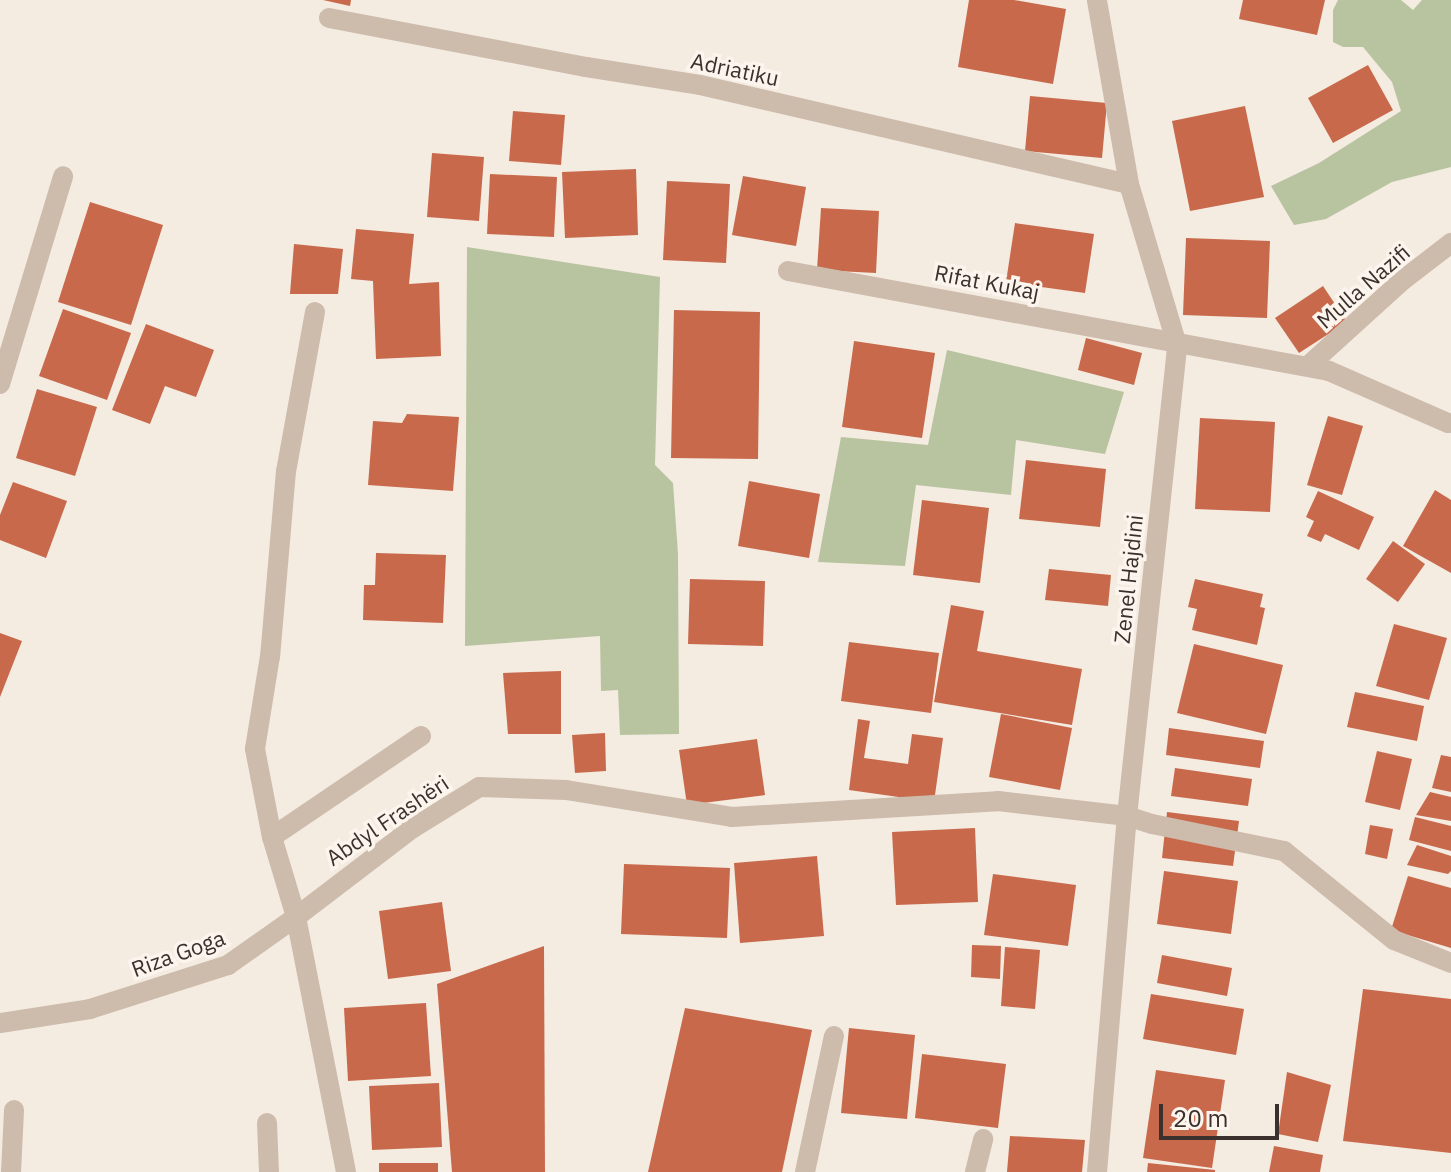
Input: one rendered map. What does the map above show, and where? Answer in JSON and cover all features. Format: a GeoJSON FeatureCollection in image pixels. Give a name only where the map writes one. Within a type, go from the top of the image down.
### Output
{"type":"FeatureCollection","features":[{"type":"Feature","properties":{"kind":"street","name":"Zenel Hajdini"},"geometry":{"type":"LineString","coordinates":[[1097,0],[1129,184],[1177,345],[1127,816],[1097,1172]]}},
{"type":"Feature","properties":{"kind":"street","name":"Adriatiku"},"geometry":{"type":"LineString","coordinates":[[329,18],[586,67],[700,85],[1129,184]]}},
{"type":"Feature","properties":{"kind":"street"},"geometry":{"type":"LineString","coordinates":[[0,384],[63,176]]}},
{"type":"Feature","properties":{"kind":"street","name":"Mulla Nazifi"},"geometry":{"type":"LineString","coordinates":[[1308,366],[1403,280],[1451,243]]}},
{"type":"Feature","properties":{"kind":"street","name":"Rifat Kukaj"},"geometry":{"type":"LineString","coordinates":[[788,271],[856,281],[1177,345]]}},
{"type":"Feature","properties":{"kind":"street"},"geometry":{"type":"LineString","coordinates":[[315,312],[286,471],[270,656],[255,749],[272,837],[296,917],[346,1172]]}},
{"type":"Feature","properties":{"kind":"street"},"geometry":{"type":"LineString","coordinates":[[1177,345],[1329,371],[1448,423]]}},
{"type":"Feature","properties":{"kind":"street"},"geometry":{"type":"LineString","coordinates":[[272,837],[421,736]]}},
{"type":"Feature","properties":{"kind":"street","name":"Abdyl Frashëri"},"geometry":{"type":"LineString","coordinates":[[296,917],[413,828],[479,787],[566,790],[732,817],[998,801],[1127,816],[1284,851],[1394,940],[1451,963]]}},
{"type":"Feature","properties":{"kind":"street","name":"Riza Goga"},"geometry":{"type":"LineString","coordinates":[[0,1023],[90,1009],[228,965],[296,917]]}},
{"type":"Feature","properties":{"kind":"street"},"geometry":{"type":"LineString","coordinates":[[805,1172],[834,1036]]}},
{"type":"Feature","properties":{"kind":"street"},"geometry":{"type":"LineString","coordinates":[[11,1172],[14,1110]]}},
{"type":"Feature","properties":{"kind":"street"},"geometry":{"type":"LineString","coordinates":[[267,1123],[269,1172]]}},
{"type":"Feature","properties":{"kind":"street"},"geometry":{"type":"LineString","coordinates":[[975,1172],[983,1139]]}},
{"type":"Feature","properties":{"kind":"green space"},"geometry":{"type":"Polygon","coordinates":[[[1338,0],[1401,0],[1413,10],[1422,0],[1451,0],[1451,167],[1392,182],[1326,219],[1294,225],[1271,186],[1319,163],[1401,111],[1392,82],[1363,47],[1343,47],[1333,42],[1333,10],[1338,0]]]}},
{"type":"Feature","properties":{"kind":"green space"},"geometry":{"type":"Polygon","coordinates":[[[467,247],[660,277],[655,465],[673,483],[678,554],[679,734],[620,735],[618,690],[601,691],[600,636],[465,646],[467,247]]]}},
{"type":"Feature","properties":{"kind":"green space"},"geometry":{"type":"Polygon","coordinates":[[[947,350],[1124,392],[1105,454],[1016,440],[1011,495],[916,485],[905,566],[818,562],[841,437],[928,445],[947,350]]]}},
{"type":"Feature","properties":{"kind":"building"},"geometry":{"type":"Polygon","coordinates":[[[323,0],[351,0],[350,6],[323,0]]]}},
{"type":"Feature","properties":{"kind":"building"},"geometry":{"type":"Polygon","coordinates":[[[969,0],[1014,0],[1066,9],[1053,84],[958,67],[969,0]]]}},
{"type":"Feature","properties":{"kind":"building"},"geometry":{"type":"Polygon","coordinates":[[[1243,0],[1325,0],[1317,35],[1239,19],[1243,0]]]}},
{"type":"Feature","properties":{"kind":"building"},"geometry":{"type":"Polygon","coordinates":[[[1368,65],[1393,110],[1333,143],[1308,98],[1368,65]]]}},
{"type":"Feature","properties":{"kind":"building"},"geometry":{"type":"Polygon","coordinates":[[[1030,96],[1107,103],[1102,158],[1025,151],[1030,96]]]}},
{"type":"Feature","properties":{"kind":"building"},"geometry":{"type":"Polygon","coordinates":[[[1245,106],[1264,197],[1190,211],[1172,121],[1245,106]]]}},
{"type":"Feature","properties":{"kind":"building"},"geometry":{"type":"Polygon","coordinates":[[[513,111],[565,115],[561,165],[509,161],[513,111]]]}},
{"type":"Feature","properties":{"kind":"building"},"geometry":{"type":"Polygon","coordinates":[[[432,153],[484,157],[479,221],[427,217],[432,153]]]}},
{"type":"Feature","properties":{"kind":"building"},"geometry":{"type":"Polygon","coordinates":[[[636,169],[638,235],[565,238],[562,172],[636,169]]]}},
{"type":"Feature","properties":{"kind":"building"},"geometry":{"type":"Polygon","coordinates":[[[490,174],[557,177],[554,237],[487,234],[490,174]]]}},
{"type":"Feature","properties":{"kind":"building"},"geometry":{"type":"Polygon","coordinates":[[[743,176],[806,187],[796,246],[732,235],[743,176]]]}},
{"type":"Feature","properties":{"kind":"building"},"geometry":{"type":"Polygon","coordinates":[[[667,181],[730,184],[726,263],[663,260],[667,181]]]}},
{"type":"Feature","properties":{"kind":"building"},"geometry":{"type":"Polygon","coordinates":[[[90,202],[163,225],[131,325],[58,302],[90,202]]]}},
{"type":"Feature","properties":{"kind":"building"},"geometry":{"type":"Polygon","coordinates":[[[821,208],[879,211],[876,273],[817,270],[821,208]]]}},
{"type":"Feature","properties":{"kind":"building"},"geometry":{"type":"Polygon","coordinates":[[[1015,223],[1094,234],[1085,293],[1006,282],[1015,223]]]}},
{"type":"Feature","properties":{"kind":"building"},"geometry":{"type":"Polygon","coordinates":[[[356,229],[414,234],[409,284],[439,282],[441,356],[376,359],[373,281],[351,279],[356,229]]]}},
{"type":"Feature","properties":{"kind":"building"},"geometry":{"type":"Polygon","coordinates":[[[1186,238],[1270,241],[1267,318],[1183,315],[1186,238]]]}},
{"type":"Feature","properties":{"kind":"building"},"geometry":{"type":"Polygon","coordinates":[[[294,244],[343,249],[338,294],[290,294],[294,244]]]}},
{"type":"Feature","properties":{"kind":"building"},"geometry":{"type":"Polygon","coordinates":[[[1323,286],[1347,322],[1299,353],[1275,318],[1323,286]]]}},
{"type":"Feature","properties":{"kind":"building"},"geometry":{"type":"Polygon","coordinates":[[[63,309],[131,333],[107,400],[39,376],[63,309]]]}},
{"type":"Feature","properties":{"kind":"building"},"geometry":{"type":"Polygon","coordinates":[[[674,310],[760,312],[758,459],[671,458],[674,310]]]}},
{"type":"Feature","properties":{"kind":"building"},"geometry":{"type":"Polygon","coordinates":[[[146,324],[214,350],[196,397],[165,386],[150,424],[112,410],[146,324]]]}},
{"type":"Feature","properties":{"kind":"building"},"geometry":{"type":"Polygon","coordinates":[[[1086,338],[1142,353],[1134,385],[1078,370],[1086,338]]]}},
{"type":"Feature","properties":{"kind":"building"},"geometry":{"type":"Polygon","coordinates":[[[854,341],[935,353],[922,438],[842,427],[854,341]]]}},
{"type":"Feature","properties":{"kind":"building"},"geometry":{"type":"Polygon","coordinates":[[[37,389],[97,407],[75,476],[16,458],[37,389]]]}},
{"type":"Feature","properties":{"kind":"building"},"geometry":{"type":"Polygon","coordinates":[[[407,414],[459,417],[453,491],[368,485],[373,421],[402,423],[407,414]]]}},
{"type":"Feature","properties":{"kind":"building"},"geometry":{"type":"Polygon","coordinates":[[[1328,416],[1363,426],[1342,495],[1307,485],[1328,416]]]}},
{"type":"Feature","properties":{"kind":"building"},"geometry":{"type":"Polygon","coordinates":[[[1200,418],[1275,422],[1270,512],[1195,509],[1200,418]]]}},
{"type":"Feature","properties":{"kind":"building"},"geometry":{"type":"Polygon","coordinates":[[[1026,460],[1106,469],[1100,527],[1019,519],[1026,460]]]}},
{"type":"Feature","properties":{"kind":"building"},"geometry":{"type":"Polygon","coordinates":[[[749,481],[820,494],[809,558],[738,546],[749,481]]]}},
{"type":"Feature","properties":{"kind":"building"},"geometry":{"type":"Polygon","coordinates":[[[13,482],[67,501],[46,558],[0,540],[0,515],[13,482]]]}},
{"type":"Feature","properties":{"kind":"building"},"geometry":{"type":"Polygon","coordinates":[[[1435,490],[1451,500],[1451,573],[1403,546],[1435,490]]]}},
{"type":"Feature","properties":{"kind":"building"},"geometry":{"type":"Polygon","coordinates":[[[1318,491],[1374,517],[1359,550],[1325,534],[1321,542],[1307,536],[1314,521],[1306,517],[1318,491]]]}},
{"type":"Feature","properties":{"kind":"building"},"geometry":{"type":"Polygon","coordinates":[[[922,500],[989,508],[980,583],[913,575],[922,500]]]}},
{"type":"Feature","properties":{"kind":"building"},"geometry":{"type":"Polygon","coordinates":[[[1393,541],[1425,564],[1398,602],[1366,579],[1393,541]]]}},
{"type":"Feature","properties":{"kind":"building"},"geometry":{"type":"Polygon","coordinates":[[[376,553],[446,555],[443,623],[363,620],[364,585],[375,585],[376,553]]]}},
{"type":"Feature","properties":{"kind":"building"},"geometry":{"type":"Polygon","coordinates":[[[1049,569],[1111,575],[1108,606],[1045,600],[1049,569]]]}},
{"type":"Feature","properties":{"kind":"building"},"geometry":{"type":"Polygon","coordinates":[[[690,579],[765,581],[763,646],[688,644],[690,579]]]}},
{"type":"Feature","properties":{"kind":"building"},"geometry":{"type":"Polygon","coordinates":[[[1195,579],[1263,594],[1260,607],[1265,608],[1257,645],[1192,630],[1197,609],[1188,607],[1195,579]]]}},
{"type":"Feature","properties":{"kind":"building"},"geometry":{"type":"Polygon","coordinates":[[[951,605],[984,611],[977,651],[1082,669],[1072,725],[934,702],[951,605]]]}},
{"type":"Feature","properties":{"kind":"building"},"geometry":{"type":"Polygon","coordinates":[[[1394,624],[1447,638],[1429,700],[1376,686],[1394,624]]]}},
{"type":"Feature","properties":{"kind":"building"},"geometry":{"type":"Polygon","coordinates":[[[0,633],[22,641],[0,697],[0,633]]]}},
{"type":"Feature","properties":{"kind":"building"},"geometry":{"type":"Polygon","coordinates":[[[849,642],[939,653],[931,713],[841,701],[849,642]]]}},
{"type":"Feature","properties":{"kind":"building"},"geometry":{"type":"Polygon","coordinates":[[[1194,644],[1283,665],[1266,734],[1177,713],[1194,644]]]}},
{"type":"Feature","properties":{"kind":"building"},"geometry":{"type":"Polygon","coordinates":[[[561,671],[561,734],[508,734],[503,673],[561,671]]]}},
{"type":"Feature","properties":{"kind":"building"},"geometry":{"type":"Polygon","coordinates":[[[1355,692],[1424,706],[1417,741],[1347,727],[1355,692]]]}},
{"type":"Feature","properties":{"kind":"building"},"geometry":{"type":"Polygon","coordinates":[[[1001,714],[1072,728],[1060,790],[989,777],[1001,714]]]}},
{"type":"Feature","properties":{"kind":"building"},"geometry":{"type":"Polygon","coordinates":[[[858,719],[870,721],[864,758],[908,764],[912,734],[943,738],[934,802],[849,790],[858,719]]]}},
{"type":"Feature","properties":{"kind":"building"},"geometry":{"type":"Polygon","coordinates":[[[1169,728],[1264,741],[1260,768],[1166,755],[1169,728]]]}},
{"type":"Feature","properties":{"kind":"building"},"geometry":{"type":"Polygon","coordinates":[[[605,733],[606,771],[575,773],[572,735],[605,733]]]}},
{"type":"Feature","properties":{"kind":"building"},"geometry":{"type":"Polygon","coordinates":[[[757,739],[765,795],[687,805],[679,750],[757,739]]]}},
{"type":"Feature","properties":{"kind":"building"},"geometry":{"type":"Polygon","coordinates":[[[1377,751],[1412,759],[1400,810],[1365,802],[1377,751]]]}},
{"type":"Feature","properties":{"kind":"building"},"geometry":{"type":"Polygon","coordinates":[[[1441,755],[1451,757],[1451,792],[1432,788],[1441,755]]]}},
{"type":"Feature","properties":{"kind":"building"},"geometry":{"type":"Polygon","coordinates":[[[1175,768],[1252,779],[1248,806],[1171,796],[1175,768]]]}},
{"type":"Feature","properties":{"kind":"building"},"geometry":{"type":"Polygon","coordinates":[[[1430,792],[1451,797],[1451,821],[1416,815],[1430,792]]]}},
{"type":"Feature","properties":{"kind":"building"},"geometry":{"type":"Polygon","coordinates":[[[1167,812],[1239,821],[1233,866],[1162,858],[1167,812]]]}},
{"type":"Feature","properties":{"kind":"building"},"geometry":{"type":"Polygon","coordinates":[[[1415,817],[1451,826],[1451,851],[1409,840],[1415,817]]]}},
{"type":"Feature","properties":{"kind":"building"},"geometry":{"type":"Polygon","coordinates":[[[1370,825],[1393,829],[1387,859],[1365,854],[1370,825]]]}},
{"type":"Feature","properties":{"kind":"building"},"geometry":{"type":"Polygon","coordinates":[[[975,828],[978,902],[896,905],[892,832],[975,828]]]}},
{"type":"Feature","properties":{"kind":"building"},"geometry":{"type":"Polygon","coordinates":[[[1417,845],[1451,856],[1451,871],[1448,874],[1407,865],[1417,845]]]}},
{"type":"Feature","properties":{"kind":"building"},"geometry":{"type":"Polygon","coordinates":[[[817,856],[824,936],[740,943],[734,863],[817,856]]]}},
{"type":"Feature","properties":{"kind":"building"},"geometry":{"type":"Polygon","coordinates":[[[624,864],[730,868],[727,938],[621,934],[624,864]]]}},
{"type":"Feature","properties":{"kind":"building"},"geometry":{"type":"Polygon","coordinates":[[[1164,871],[1238,881],[1231,934],[1157,924],[1164,871]]]}},
{"type":"Feature","properties":{"kind":"building"},"geometry":{"type":"Polygon","coordinates":[[[993,874],[1076,885],[1068,946],[984,935],[993,874]]]}},
{"type":"Feature","properties":{"kind":"building"},"geometry":{"type":"Polygon","coordinates":[[[1408,876],[1451,888],[1451,948],[1391,930],[1408,876]]]}},
{"type":"Feature","properties":{"kind":"building"},"geometry":{"type":"Polygon","coordinates":[[[442,902],[451,971],[388,979],[379,911],[442,902]]]}},
{"type":"Feature","properties":{"kind":"building"},"geometry":{"type":"Polygon","coordinates":[[[972,945],[1001,946],[1000,979],[971,977],[972,945]]]}},
{"type":"Feature","properties":{"kind":"building"},"geometry":{"type":"Polygon","coordinates":[[[544,946],[545,1172],[452,1172],[437,984],[544,946]]]}},
{"type":"Feature","properties":{"kind":"building"},"geometry":{"type":"Polygon","coordinates":[[[1005,947],[1040,950],[1035,1009],[1001,1006],[1005,947]]]}},
{"type":"Feature","properties":{"kind":"building"},"geometry":{"type":"Polygon","coordinates":[[[1162,955],[1232,968],[1227,996],[1157,983],[1162,955]]]}},
{"type":"Feature","properties":{"kind":"building"},"geometry":{"type":"Polygon","coordinates":[[[1363,989],[1451,999],[1451,1153],[1343,1141],[1363,989]]]}},
{"type":"Feature","properties":{"kind":"building"},"geometry":{"type":"Polygon","coordinates":[[[1151,994],[1244,1009],[1236,1055],[1143,1039],[1151,994]]]}},
{"type":"Feature","properties":{"kind":"building"},"geometry":{"type":"Polygon","coordinates":[[[426,1003],[431,1076],[348,1081],[344,1008],[426,1003]]]}},
{"type":"Feature","properties":{"kind":"building"},"geometry":{"type":"Polygon","coordinates":[[[685,1008],[812,1030],[782,1172],[648,1172],[685,1008]]]}},
{"type":"Feature","properties":{"kind":"building"},"geometry":{"type":"Polygon","coordinates":[[[849,1028],[915,1035],[907,1119],[841,1113],[849,1028]]]}},
{"type":"Feature","properties":{"kind":"building"},"geometry":{"type":"Polygon","coordinates":[[[922,1054],[1006,1064],[998,1128],[915,1118],[922,1054]]]}},
{"type":"Feature","properties":{"kind":"building"},"geometry":{"type":"Polygon","coordinates":[[[1156,1070],[1225,1080],[1212,1168],[1143,1158],[1156,1070]]]}},
{"type":"Feature","properties":{"kind":"building"},"geometry":{"type":"Polygon","coordinates":[[[1287,1072],[1331,1085],[1318,1142],[1278,1134],[1287,1072]]]}},
{"type":"Feature","properties":{"kind":"building"},"geometry":{"type":"Polygon","coordinates":[[[439,1083],[442,1147],[372,1150],[369,1086],[439,1083]]]}},
{"type":"Feature","properties":{"kind":"building"},"geometry":{"type":"Polygon","coordinates":[[[1010,1136],[1085,1140],[1082,1172],[1007,1172],[1010,1136]]]}},
{"type":"Feature","properties":{"kind":"building"},"geometry":{"type":"Polygon","coordinates":[[[1274,1146],[1323,1155],[1320,1172],[1269,1172],[1274,1146]]]}},
{"type":"Feature","properties":{"kind":"building"},"geometry":{"type":"Polygon","coordinates":[[[379,1163],[438,1163],[438,1172],[379,1172],[379,1163]]]}},
{"type":"Feature","properties":{"kind":"building"},"geometry":{"type":"Polygon","coordinates":[[[1148,1163],[1215,1170],[1215,1172],[1147,1172],[1148,1163]]]}}]}
